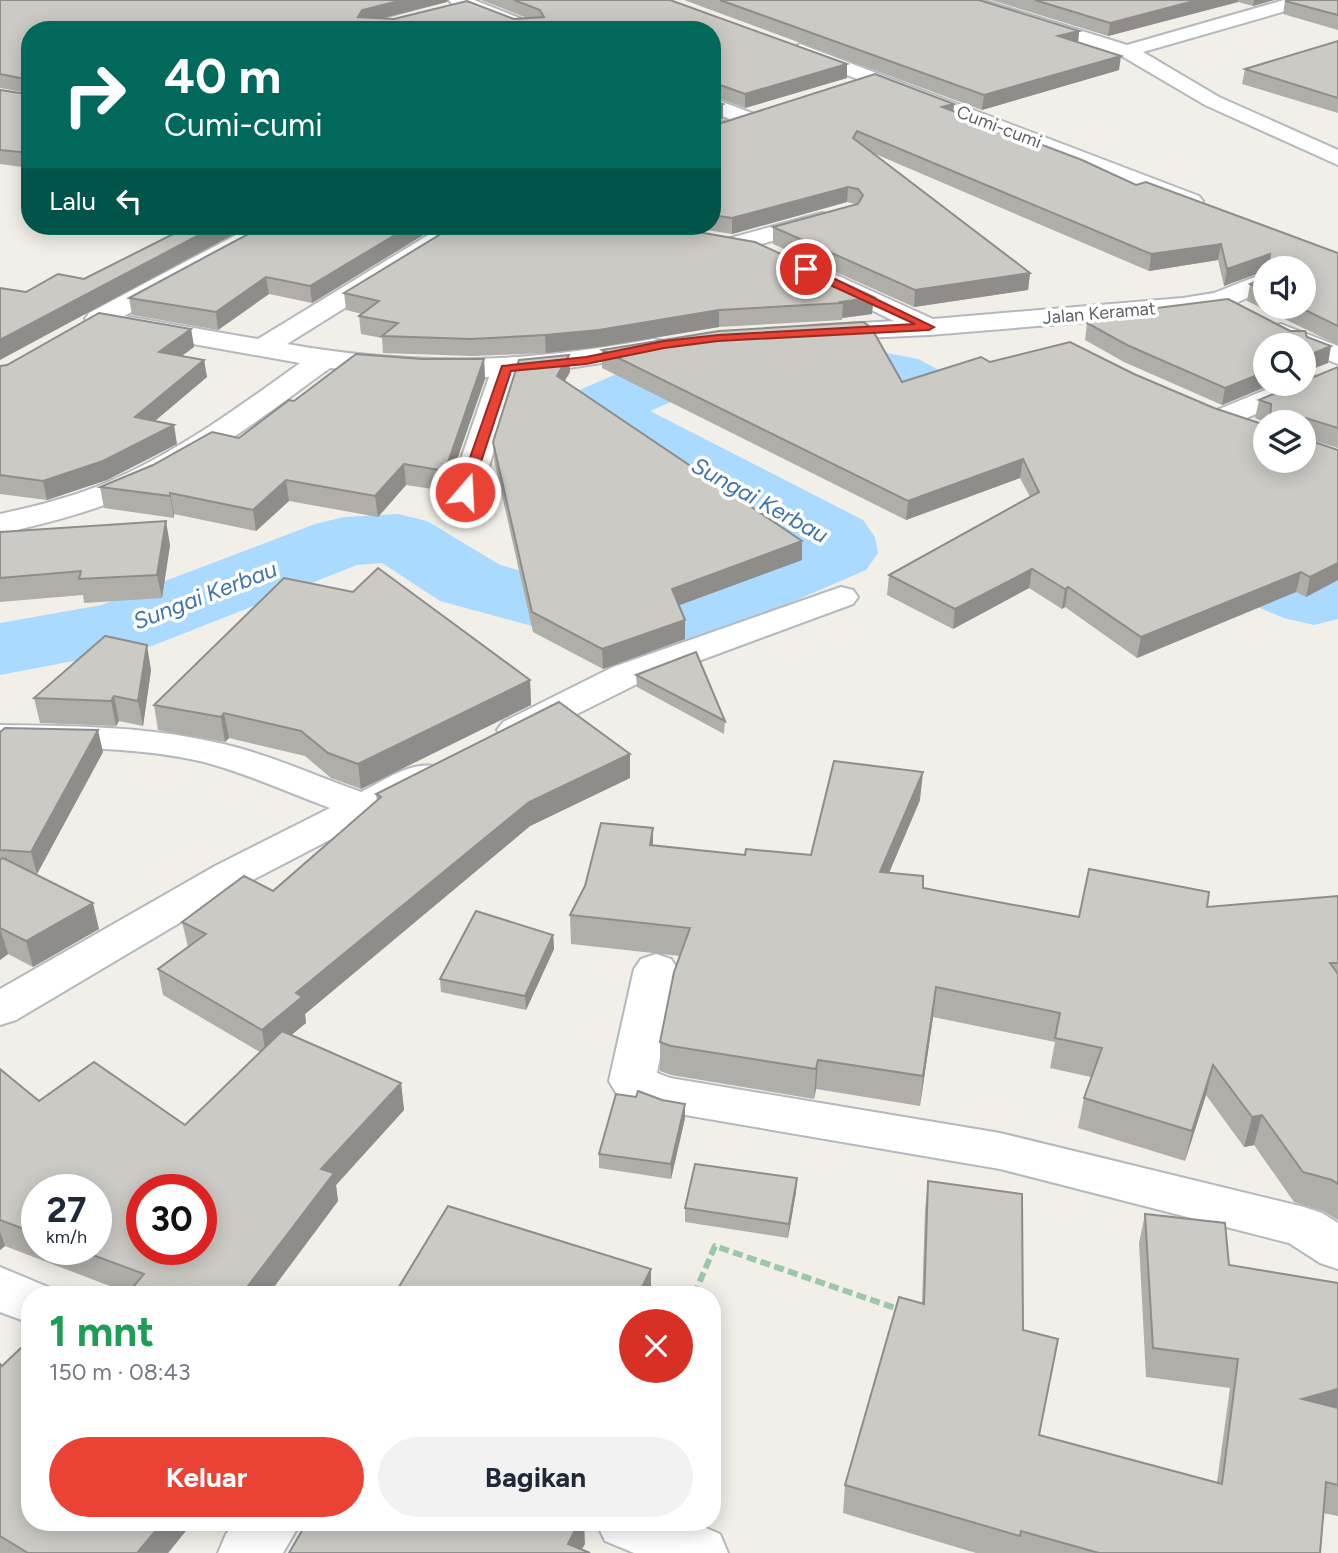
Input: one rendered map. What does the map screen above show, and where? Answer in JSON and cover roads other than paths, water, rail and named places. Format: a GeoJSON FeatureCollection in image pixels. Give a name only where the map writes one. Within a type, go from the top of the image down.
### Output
{"type":"FeatureCollection","features":[{"type":"Feature","properties":{"kind":"street"},"geometry":{"type":"LineString","coordinates":[[963,0],[1127,51],[1212,101],[1338,158]]}},
{"type":"Feature","properties":{"kind":"street"},"geometry":{"type":"LineString","coordinates":[[1127,51],[1304,0]]}},
{"type":"Feature","properties":{"kind":"street"},"geometry":{"type":"LineString","coordinates":[[457,5],[506,21]]}},
{"type":"Feature","properties":{"kind":"street","name":"Cumi-cumi"},"geometry":{"type":"LineString","coordinates":[[785,45],[1213,210]]}},
{"type":"Feature","properties":{"kind":"street"},"geometry":{"type":"LineString","coordinates":[[836,90],[875,78]]}},
{"type":"Feature","properties":{"kind":"street"},"geometry":{"type":"LineString","coordinates":[[721,107],[750,116],[737,125],[721,130]]}},
{"type":"Feature","properties":{"kind":"street"},"geometry":{"type":"LineString","coordinates":[[781,258],[762,250],[721,243],[848,212]]}},
{"type":"Feature","properties":{"kind":"street"},"geometry":{"type":"LineString","coordinates":[[254,235],[87,325],[324,359],[424,368],[506,368],[586,360],[678,343]]}},
{"type":"Feature","properties":{"kind":"street"},"geometry":{"type":"LineString","coordinates":[[262,348],[444,235]]}},
{"type":"Feature","properties":{"kind":"street"},"geometry":{"type":"LineString","coordinates":[[806,269],[929,327]]}},
{"type":"Feature","properties":{"kind":"street","name":"Jalan Keramat"},"geometry":{"type":"LineString","coordinates":[[929,327],[1183,306],[1240,310],[1253,295]]}},
{"type":"Feature","properties":{"kind":"street"},"geometry":{"type":"LineString","coordinates":[[1240,310],[1338,356]]}},
{"type":"Feature","properties":{"kind":"street"},"geometry":{"type":"LineString","coordinates":[[1027,319],[1061,343]]}},
{"type":"Feature","properties":{"kind":"street"},"geometry":{"type":"LineString","coordinates":[[800,333],[929,327]]}},
{"type":"Feature","properties":{"kind":"street"},"geometry":{"type":"LineString","coordinates":[[0,524],[88,499],[134,482],[191,452],[324,359]]}},
{"type":"Feature","properties":{"kind":"street"},"geometry":{"type":"LineString","coordinates":[[454,507],[465,492],[506,368]]}},
{"type":"Feature","properties":{"kind":"street"},"geometry":{"type":"LineString","coordinates":[[1253,430],[1211,413],[1338,371]]}},
{"type":"Feature","properties":{"kind":"street"},"geometry":{"type":"LineString","coordinates":[[488,744],[626,675],[841,597]]}},
{"type":"Feature","properties":{"kind":"street"},"geometry":{"type":"LineString","coordinates":[[0,736],[96,737],[160,743],[214,752],[363,806]]}},
{"type":"Feature","properties":{"kind":"street"},"geometry":{"type":"LineString","coordinates":[[0,1009],[230,875],[451,762]]}},
{"type":"Feature","properties":{"kind":"street"},"geometry":{"type":"LineString","coordinates":[[656,969],[632,1081],[642,1087],[662,1094],[1000,1151],[1304,1227],[1338,1249]]}},
{"type":"Feature","properties":{"kind":"street"},"geometry":{"type":"LineString","coordinates":[[0,1288],[21,1297]]}},
{"type":"Feature","properties":{"kind":"street"},"geometry":{"type":"LineString","coordinates":[[247,1553],[265,1531]]}},
{"type":"Feature","properties":{"kind":"street"},"geometry":{"type":"LineString","coordinates":[[646,1531],[699,1553]]}},
{"type":"Feature","properties":{"kind":"waterway","name":"Sungai Kerbau"},"geometry":{"type":"LineString","coordinates":[[0,649],[121,628],[344,541],[398,538],[470,583],[650,632],[837,553],[835,537],[618,424],[602,406],[667,378],[846,366],[893,374],[1022,443]]}},
{"type":"Feature","properties":{"kind":"waterway","name":"Sungai Kerbau"},"geometry":{"type":"LineString","coordinates":[[1174,543],[1314,600],[1338,592]]}}]}
